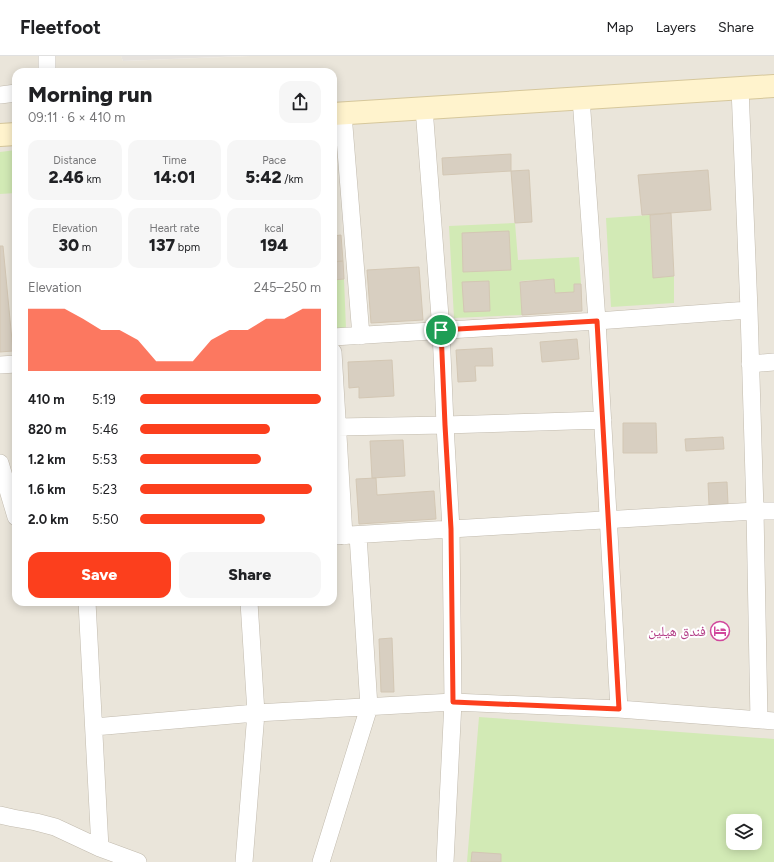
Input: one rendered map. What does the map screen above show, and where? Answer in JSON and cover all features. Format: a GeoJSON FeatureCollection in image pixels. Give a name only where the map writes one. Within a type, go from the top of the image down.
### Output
{"type":"FeatureCollection","features":[{"type":"Feature","properties":{"kind":"main road"},"geometry":{"type":"LineString","coordinates":[[338,114],[774,86]]}},
{"type":"Feature","properties":{"kind":"main road"},"geometry":{"type":"LineString","coordinates":[[0,135],[12,134]]}},
{"type":"Feature","properties":{"kind":"street"},"geometry":{"type":"LineString","coordinates":[[47,56],[47,68]]}},
{"type":"Feature","properties":{"kind":"street"},"geometry":{"type":"LineString","coordinates":[[94,727],[256,713],[453,702],[619,709],[767,720],[755,511],[740,88]]}},
{"type":"Feature","properties":{"kind":"street"},"geometry":{"type":"LineString","coordinates":[[0,95],[12,94]]}},
{"type":"Feature","properties":{"kind":"street"},"geometry":{"type":"LineString","coordinates":[[581,98],[597,321],[619,709]]}},
{"type":"Feature","properties":{"kind":"street"},"geometry":{"type":"LineString","coordinates":[[424,108],[441,330],[451,529],[453,702],[445,862]]}},
{"type":"Feature","properties":{"kind":"street"},"geometry":{"type":"LineString","coordinates":[[338,114],[361,336]]}},
{"type":"Feature","properties":{"kind":"street"},"geometry":{"type":"LineString","coordinates":[[337,337],[749,310]]}},
{"type":"Feature","properties":{"kind":"street"},"geometry":{"type":"LineString","coordinates":[[750,364],[774,362]]}},
{"type":"Feature","properties":{"kind":"street"},"geometry":{"type":"LineString","coordinates":[[0,365],[12,364]]}},
{"type":"Feature","properties":{"kind":"street"},"geometry":{"type":"LineString","coordinates":[[322,862],[369,707],[345,536],[337,412]]}},
{"type":"Feature","properties":{"kind":"street"},"geometry":{"type":"LineString","coordinates":[[338,427],[603,420]]}},
{"type":"Feature","properties":{"kind":"street"},"geometry":{"type":"LineString","coordinates":[[0,463],[12,504]]}},
{"type":"Feature","properties":{"kind":"street"},"geometry":{"type":"LineString","coordinates":[[345,536],[774,511]]}},
{"type":"Feature","properties":{"kind":"street"},"geometry":{"type":"LineString","coordinates":[[87,606],[100,848]]}},
{"type":"Feature","properties":{"kind":"street"},"geometry":{"type":"LineString","coordinates":[[244,862],[256,713],[249,606]]}},
{"type":"Feature","properties":{"kind":"street"},"geometry":{"type":"LineString","coordinates":[[0,815],[55,827],[132,861]]}},
{"type":"Feature","properties":{"kind":"shaded area"},"geometry":{"type":"Polygon","coordinates":[[[0,56],[121,56],[123,61],[250,56],[774,56],[774,862],[0,862],[0,56]]]}},
{"type":"Feature","properties":{"kind":"shaded area"},"geometry":{"type":"Polygon","coordinates":[[[121,56],[244,56],[123,61],[121,56]]]}},
{"type":"Feature","properties":{"kind":"green space"},"geometry":{"type":"Polygon","coordinates":[[[12,150],[12,193],[0,194],[0,152],[12,150]]]}},
{"type":"Feature","properties":{"kind":"green space"},"geometry":{"type":"Polygon","coordinates":[[[650,215],[653,277],[674,276],[674,303],[611,307],[606,218],[650,215]]]}},
{"type":"Feature","properties":{"kind":"green space"},"geometry":{"type":"Polygon","coordinates":[[[515,223],[518,260],[579,257],[581,284],[574,284],[574,292],[555,293],[554,279],[520,281],[522,315],[454,318],[449,226],[515,223]]]}},
{"type":"Feature","properties":{"kind":"green space"},"geometry":{"type":"Polygon","coordinates":[[[344,279],[346,329],[337,330],[337,280],[344,279]]]}},
{"type":"Feature","properties":{"kind":"green space"},"geometry":{"type":"Polygon","coordinates":[[[479,717],[774,739],[774,862],[467,862],[479,717]]]}},
{"type":"Feature","properties":{"kind":"building"},"geometry":{"type":"Polygon","coordinates":[[[511,154],[511,171],[443,175],[442,158],[511,154]]]}},
{"type":"Feature","properties":{"kind":"building"},"geometry":{"type":"Polygon","coordinates":[[[529,170],[532,222],[515,223],[511,171],[529,170]]]}},
{"type":"Feature","properties":{"kind":"building"},"geometry":{"type":"Polygon","coordinates":[[[708,170],[711,210],[642,215],[638,175],[708,170]]]}},
{"type":"Feature","properties":{"kind":"building"},"geometry":{"type":"Polygon","coordinates":[[[671,213],[674,276],[653,278],[650,215],[671,213]]]}},
{"type":"Feature","properties":{"kind":"building"},"geometry":{"type":"Polygon","coordinates":[[[509,231],[511,270],[463,272],[462,233],[509,231]]]}},
{"type":"Feature","properties":{"kind":"building"},"geometry":{"type":"Polygon","coordinates":[[[341,235],[343,261],[337,262],[337,236],[341,235]]]}},
{"type":"Feature","properties":{"kind":"building"},"geometry":{"type":"Polygon","coordinates":[[[0,246],[3,246],[12,351],[0,352],[0,246]]]}},
{"type":"Feature","properties":{"kind":"building"},"geometry":{"type":"Polygon","coordinates":[[[343,261],[344,279],[337,280],[337,262],[343,261]]]}},
{"type":"Feature","properties":{"kind":"building"},"geometry":{"type":"Polygon","coordinates":[[[419,267],[423,320],[371,323],[367,270],[419,267]]]}},
{"type":"Feature","properties":{"kind":"building"},"geometry":{"type":"Polygon","coordinates":[[[554,279],[555,293],[574,292],[574,284],[581,284],[582,311],[522,315],[520,282],[554,279]]]}},
{"type":"Feature","properties":{"kind":"building"},"geometry":{"type":"Polygon","coordinates":[[[489,281],[490,311],[464,312],[462,282],[489,281]]]}},
{"type":"Feature","properties":{"kind":"building"},"geometry":{"type":"Polygon","coordinates":[[[577,339],[579,359],[542,362],[540,342],[577,339]]]}},
{"type":"Feature","properties":{"kind":"building"},"geometry":{"type":"Polygon","coordinates":[[[492,348],[493,366],[475,366],[476,381],[458,382],[456,350],[492,348]]]}},
{"type":"Feature","properties":{"kind":"building"},"geometry":{"type":"Polygon","coordinates":[[[392,360],[394,396],[359,398],[359,387],[349,388],[348,362],[392,360]]]}},
{"type":"Feature","properties":{"kind":"building"},"geometry":{"type":"Polygon","coordinates":[[[623,423],[656,423],[657,453],[623,453],[623,423]]]}},
{"type":"Feature","properties":{"kind":"building"},"geometry":{"type":"Polygon","coordinates":[[[723,437],[724,449],[686,451],[685,439],[723,437]]]}},
{"type":"Feature","properties":{"kind":"building"},"geometry":{"type":"Polygon","coordinates":[[[403,440],[405,476],[372,478],[370,441],[403,440]]]}},
{"type":"Feature","properties":{"kind":"building"},"geometry":{"type":"Polygon","coordinates":[[[376,478],[377,495],[434,491],[436,519],[359,524],[356,479],[376,478]]]}},
{"type":"Feature","properties":{"kind":"building"},"geometry":{"type":"Polygon","coordinates":[[[727,482],[728,504],[709,505],[708,483],[727,482]]]}},
{"type":"Feature","properties":{"kind":"building"},"geometry":{"type":"Polygon","coordinates":[[[392,638],[394,692],[381,692],[379,639],[392,638]]]}},
{"type":"Feature","properties":{"kind":"building"},"geometry":{"type":"Polygon","coordinates":[[[472,852],[501,854],[501,862],[471,862],[472,852]]]}},
{"type":"Feature","properties":{"kind":"place","name":"فندق هيلين"},"geometry":{"type":"Point","coordinates":[720,631]}},
{"type":"Feature","properties":{"kind":"route"},"geometry":{"type":"LineString","coordinates":[[597,321],[619,709],[453,702],[451,529],[441,330],[597,321]]}}]}
